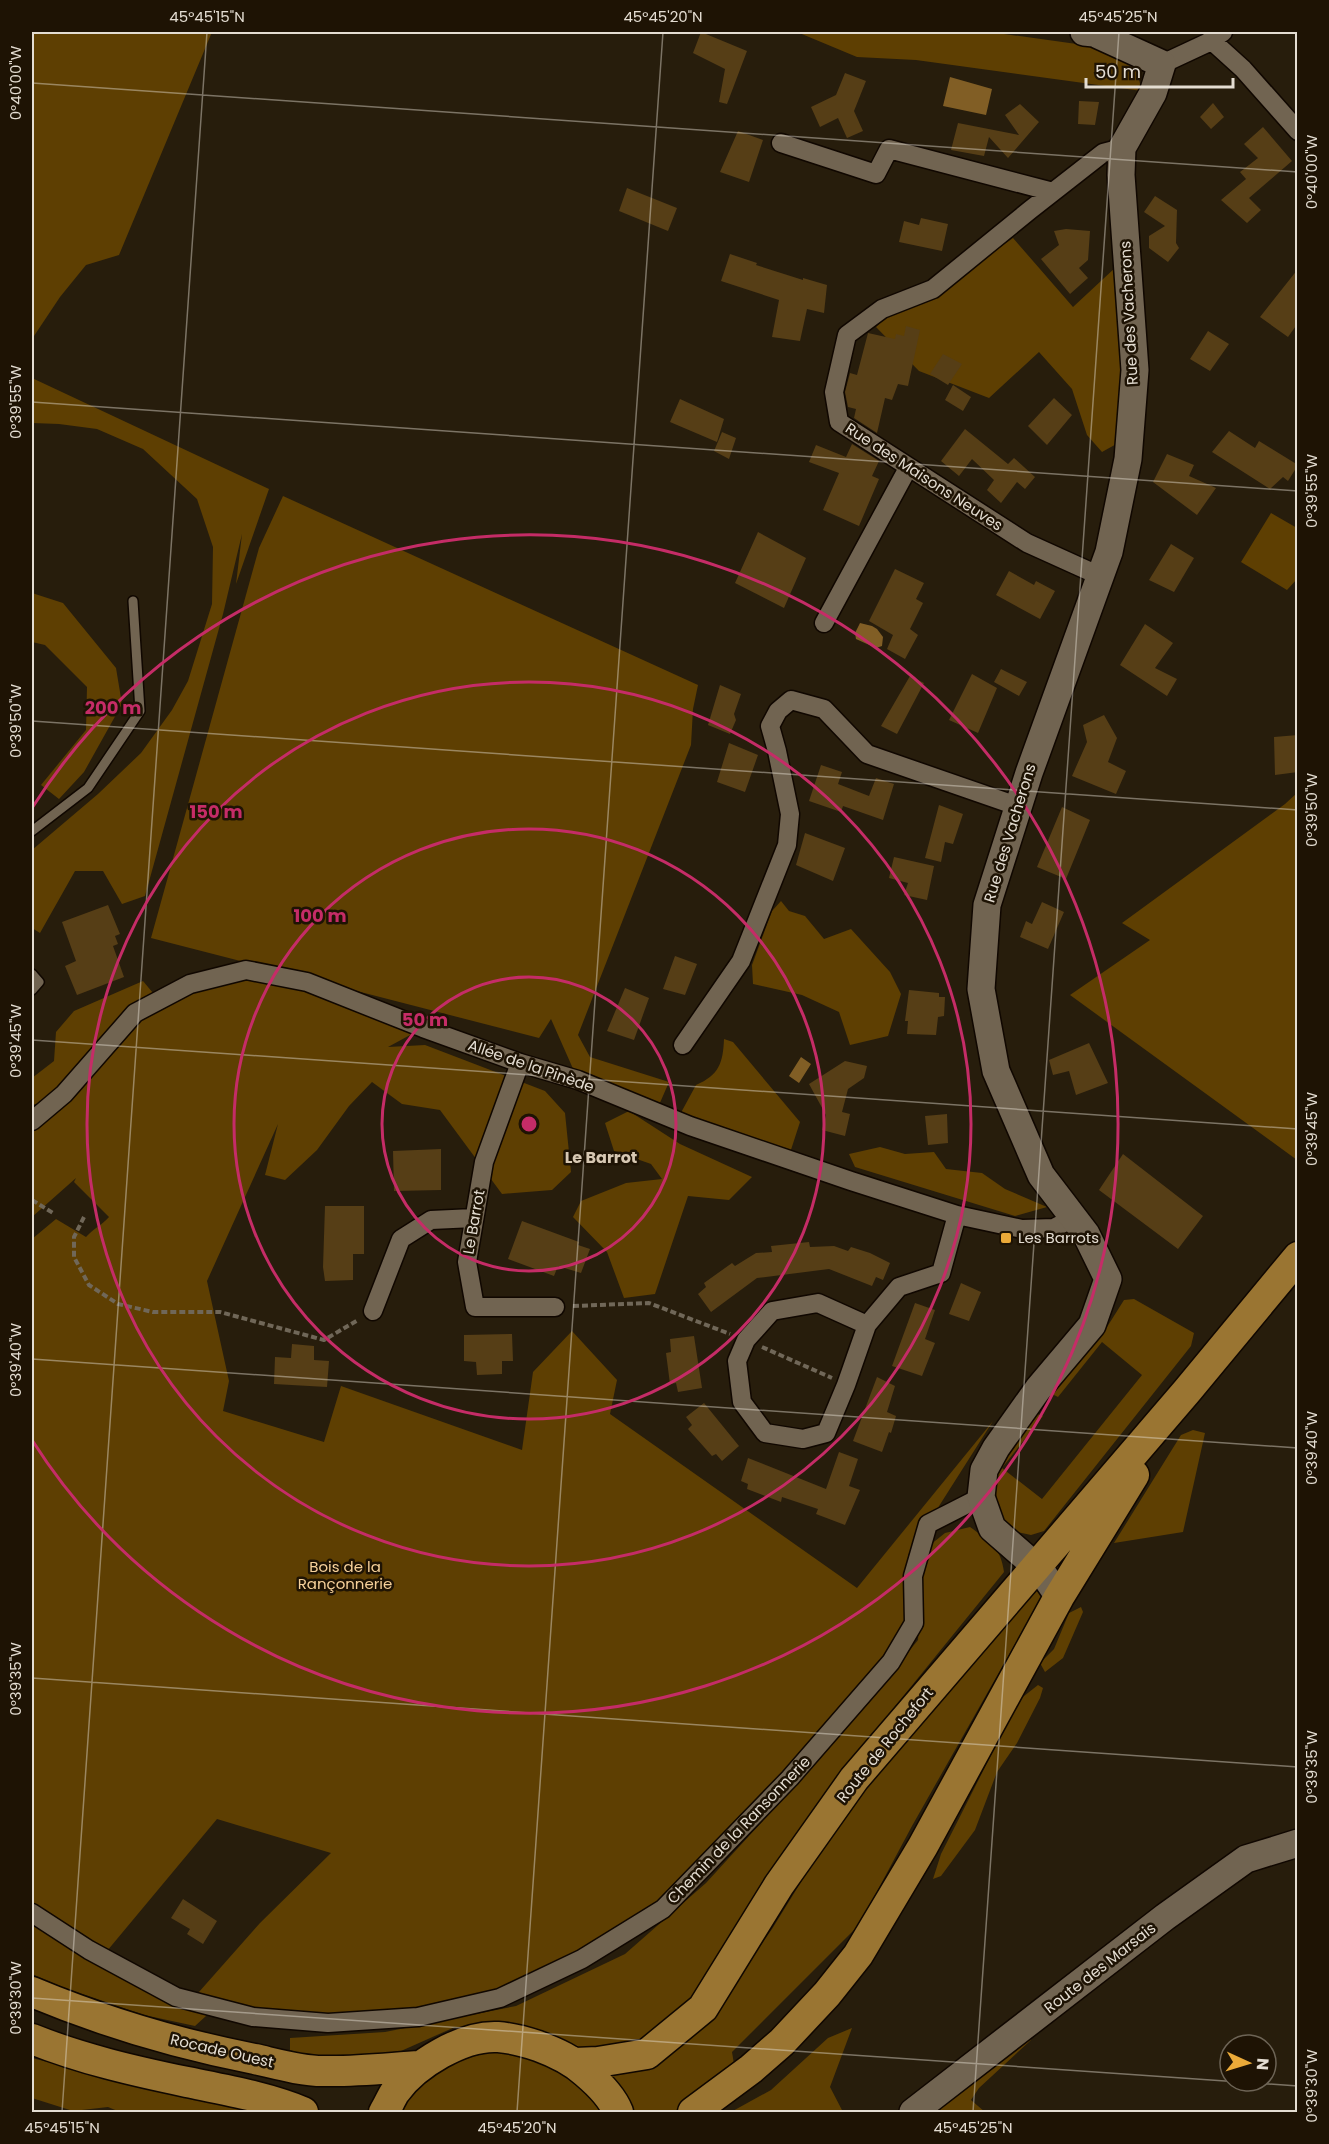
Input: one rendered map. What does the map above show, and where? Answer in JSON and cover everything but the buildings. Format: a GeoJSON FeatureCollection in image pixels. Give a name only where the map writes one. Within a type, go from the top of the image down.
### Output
{"type":"FeatureCollection","features":[{"type":"Feature","properties":{"kind":"main road","name":"Route de Rochefort"},"geometry":{"type":"LineString","coordinates":[[575,2063],[598,2062],[647,2054],[703,2008],[779,1885],[854,1779],[1187,1391],[1298,1257]]}},
{"type":"Feature","properties":{"kind":"main road","name":"Route de Rochefort"},"geometry":{"type":"LineString","coordinates":[[693,2112],[751,2069],[782,2042],[827,1994],[858,1955],[923,1846],[1059,1597],[1187,1391]]}},
{"type":"Feature","properties":{"kind":"main road","name":"Rocade Ouest"},"geometry":{"type":"LineString","coordinates":[[32,1992],[82,2013],[147,2034],[213,2051],[322,2072],[420,2066]]}},
{"type":"Feature","properties":{"kind":"main road"},"geometry":{"type":"LineString","coordinates":[[384,2112],[395,2092],[420,2066],[459,2044],[496,2037],[528,2042],[558,2053],[575,2063],[598,2084],[618,2112]]}},
{"type":"Feature","properties":{"kind":"main road"},"geometry":{"type":"LineString","coordinates":[[32,2039],[75,2055],[226,2090],[303,2112]]}},
{"type":"Feature","properties":{"kind":"street"},"geometry":{"type":"LineString","coordinates":[[1084,32],[1094,33],[1162,64],[1217,36],[1298,131]]}},
{"type":"Feature","properties":{"kind":"street","name":"Rue des Vacherons"},"geometry":{"type":"LineString","coordinates":[[1059,1597],[1042,1572],[992,1528],[981,1497],[984,1470],[996,1448],[1038,1389],[1092,1325],[1108,1280],[1086,1234],[1041,1175],[996,1071],[981,988],[987,905],[1017,806],[1109,552],[1128,459],[1135,370],[1120,175],[1122,148],[1153,93],[1162,64]]}},
{"type":"Feature","properties":{"kind":"street"},"geometry":{"type":"LineString","coordinates":[[781,143],[876,174],[889,149],[1053,192]]}},
{"type":"Feature","properties":{"kind":"street","name":"Rue des Maisons Neuves"},"geometry":{"type":"LineString","coordinates":[[1100,576],[1027,543],[839,422],[834,392],[847,334],[882,309],[933,289],[1103,153],[1122,148]]}},
{"type":"Feature","properties":{"kind":"street"},"geometry":{"type":"LineString","coordinates":[[824,623],[908,468]]}},
{"type":"Feature","properties":{"kind":"street"},"geometry":{"type":"LineString","coordinates":[[683,1045],[741,961],[787,845],[790,814],[770,726],[778,711],[791,700],[824,709],[867,754],[1017,806]]}},
{"type":"Feature","properties":{"kind":"street","name":"Allée de la Pinède"},"geometry":{"type":"LineString","coordinates":[[32,1121],[64,1094],[135,1013],[190,984],[246,970],[307,982],[423,1028],[520,1063],[578,1080],[690,1126],[957,1215],[1022,1229],[1054,1228],[1073,1218]]}},
{"type":"Feature","properties":{"kind":"street","name":"Le Barrot"},"geometry":{"type":"LineString","coordinates":[[520,1063],[484,1162],[467,1262],[475,1307],[555,1307]]}},
{"type":"Feature","properties":{"kind":"street"},"geometry":{"type":"LineString","coordinates":[[867,1325],[818,1303],[772,1311],[746,1340],[737,1361],[742,1402],[765,1433],[803,1439],[826,1433],[867,1325],[899,1287],[941,1273],[957,1215]]}},
{"type":"Feature","properties":{"kind":"street"},"geometry":{"type":"LineString","coordinates":[[373,1311],[401,1239],[432,1220],[474,1218]]}},
{"type":"Feature","properties":{"kind":"street","name":"Chemin de la Ransonnerie"},"geometry":{"type":"LineString","coordinates":[[32,1913],[89,1950],[176,1997],[253,2018],[328,2023],[417,2017],[500,1998],[582,1959],[663,1910],[723,1849],[790,1778],[891,1662],[914,1623],[913,1576],[928,1524],[981,1497]]}},
{"type":"Feature","properties":{"kind":"street","name":"Route des Marsais"},"geometry":{"type":"LineString","coordinates":[[913,2112],[1165,1917],[1246,1859],[1298,1843]]}},
{"type":"Feature","properties":{"kind":"lane"},"geometry":{"type":"LineString","coordinates":[[32,831],[88,789],[140,711],[133,601]]}},
{"type":"Feature","properties":{"kind":"lane"},"geometry":{"type":"LineString","coordinates":[[32,974],[39,982],[32,990]]}},
{"type":"Feature","properties":{"kind":"path"},"geometry":{"type":"LineString","coordinates":[[32,1200],[53,1213]]}},
{"type":"Feature","properties":{"kind":"path"},"geometry":{"type":"LineString","coordinates":[[84,1217],[74,1237],[74,1257],[89,1285],[118,1304],[153,1312],[220,1312],[324,1340],[373,1311]]}},
{"type":"Feature","properties":{"kind":"path"},"geometry":{"type":"LineString","coordinates":[[555,1307],[649,1302],[746,1340],[846,1384]]}},
{"type":"Feature","properties":{"kind":"green space"},"geometry":{"type":"Polygon","coordinates":[[[32,32],[212,32],[119,255],[86,265],[60,297],[32,339],[32,32]]]}},
{"type":"Feature","properties":{"kind":"green space"},"geometry":{"type":"Polygon","coordinates":[[[797,32],[990,32],[1098,47],[1126,61],[1137,72],[1142,91],[916,60],[857,57],[797,32]]]}},
{"type":"Feature","properties":{"kind":"green space"},"geometry":{"type":"Polygon","coordinates":[[[1013,238],[1073,307],[1116,267],[1126,358],[1120,442],[1102,452],[1087,435],[1072,389],[1039,352],[989,398],[919,371],[876,327],[887,316],[939,291],[1013,238]]]}},
{"type":"Feature","properties":{"kind":"green space"},"geometry":{"type":"Polygon","coordinates":[[[32,378],[269,489],[236,584],[242,534],[223,614],[145,896],[122,904],[103,871],[75,871],[40,933],[32,928],[32,850],[98,794],[141,753],[172,710],[188,681],[212,604],[213,547],[197,499],[143,449],[97,429],[32,423],[32,378]]]}},
{"type":"Feature","properties":{"kind":"green space"},"geometry":{"type":"Polygon","coordinates":[[[283,496],[698,685],[693,709],[691,745],[578,1035],[590,1057],[669,1082],[656,1112],[578,1080],[551,1019],[539,1038],[151,938],[259,548],[283,496]]]}},
{"type":"Feature","properties":{"kind":"green space"},"geometry":{"type":"Polygon","coordinates":[[[1271,513],[1297,528],[1297,579],[1287,590],[1241,562],[1271,513]]]}},
{"type":"Feature","properties":{"kind":"green space"},"geometry":{"type":"Polygon","coordinates":[[[32,593],[63,603],[116,668],[122,704],[84,772],[59,799],[41,785],[86,730],[87,687],[45,645],[32,642],[32,593]]]}},
{"type":"Feature","properties":{"kind":"green space"},"geometry":{"type":"Polygon","coordinates":[[[1297,793],[1297,1160],[1070,995],[1150,940],[1122,923],[1297,793]]]}},
{"type":"Feature","properties":{"kind":"green space"},"geometry":{"type":"Polygon","coordinates":[[[781,901],[789,911],[805,916],[824,939],[851,929],[890,972],[901,994],[888,1036],[850,1045],[839,1012],[802,995],[753,984],[752,965],[772,911],[781,901]]]}},
{"type":"Feature","properties":{"kind":"green space","name":"Bois de la Rançonnerie"},"geometry":{"type":"Polygon","coordinates":[[[204,974],[277,980],[423,1028],[388,1047],[425,1045],[545,1091],[565,1113],[571,1172],[552,1190],[502,1194],[440,1110],[402,1104],[372,1082],[349,1106],[317,1150],[285,1180],[265,1175],[278,1124],[207,1281],[229,1381],[223,1411],[324,1442],[341,1386],[522,1450],[533,1372],[572,1331],[617,1380],[610,1414],[857,1588],[993,1421],[908,1555],[913,1588],[914,1623],[663,1909],[500,1998],[328,2023],[204,2005],[206,2016],[195,2026],[144,2015],[62,1987],[32,1974],[32,1239],[56,1219],[86,1237],[109,1217],[74,1182],[76,1178],[32,1217],[32,1128],[64,1097],[32,1105],[32,1078],[54,1061],[56,1032],[74,1011],[143,981],[158,999],[204,974]],[[217,1819],[102,1957],[191,2001],[260,1923],[331,1853],[217,1819]]]}},
{"type":"Feature","properties":{"kind":"green space"},"geometry":{"type":"Polygon","coordinates":[[[724,1039],[733,1042],[800,1122],[788,1159],[677,1120],[696,1085],[710,1077],[718,1067],[724,1039]]]}},
{"type":"Feature","properties":{"kind":"green space"},"geometry":{"type":"Polygon","coordinates":[[[629,1111],[680,1144],[752,1177],[729,1200],[688,1196],[655,1294],[624,1298],[607,1252],[573,1217],[581,1201],[626,1183],[662,1179],[651,1164],[614,1151],[605,1123],[629,1111]]]}},
{"type":"Feature","properties":{"kind":"green space"},"geometry":{"type":"Polygon","coordinates":[[[880,1147],[905,1154],[934,1152],[946,1169],[982,1173],[1005,1189],[1047,1207],[1015,1216],[855,1167],[849,1154],[880,1147]]]}},
{"type":"Feature","properties":{"kind":"green space"},"geometry":{"type":"Polygon","coordinates":[[[1134,1299],[1194,1333],[1191,1346],[1044,1531],[1031,1535],[1012,1531],[998,1510],[994,1476],[1002,1459],[1037,1414],[1043,1416],[1002,1468],[1042,1499],[1142,1375],[1102,1342],[1058,1397],[1054,1395],[1054,1390],[1107,1327],[1124,1300],[1134,1299]]]}},
{"type":"Feature","properties":{"kind":"green space"},"geometry":{"type":"Polygon","coordinates":[[[1193,1430],[1205,1433],[1183,1532],[1114,1543],[1181,1435],[1193,1430]]]}},
{"type":"Feature","properties":{"kind":"green space"},"geometry":{"type":"Polygon","coordinates":[[[1088,1515],[912,1826],[859,1925],[732,2052],[735,2070],[681,2112],[632,2112],[597,2068],[717,2008],[772,1929],[862,1783],[1088,1515]]]}},
{"type":"Feature","properties":{"kind":"green space"},"geometry":{"type":"Polygon","coordinates":[[[970,1527],[997,1550],[1004,1572],[832,1784],[703,2008],[598,2062],[455,2027],[401,2051],[322,2060],[290,2050],[290,2038],[385,2032],[516,2006],[625,1954],[706,1883],[841,1735],[918,1640],[922,1572],[930,1545],[945,1533],[970,1527]]]}},
{"type":"Feature","properties":{"kind":"green space"},"geometry":{"type":"Polygon","coordinates":[[[1081,1607],[1083,1612],[1063,1658],[1045,1672],[1040,1663],[1054,1649],[1069,1613],[1081,1607]]]}},
{"type":"Feature","properties":{"kind":"green space"},"geometry":{"type":"Polygon","coordinates":[[[1038,1685],[1043,1688],[1040,1698],[1017,1743],[997,1772],[975,1830],[941,1876],[933,1879],[941,1854],[1019,1700],[1038,1685]]]}},
{"type":"Feature","properties":{"kind":"green space"},"geometry":{"type":"Polygon","coordinates":[[[852,2028],[830,2087],[843,2112],[731,2112],[771,2090],[828,2038],[852,2028]]]}},
{"type":"Feature","properties":{"kind":"green space"},"geometry":{"type":"Polygon","coordinates":[[[1029,2035],[1031,2040],[979,2088],[971,2100],[985,2112],[941,2111],[939,2105],[1029,2035]]]}},
{"type":"Feature","properties":{"kind":"green space"},"geometry":{"type":"Polygon","coordinates":[[[495,2052],[522,2054],[571,2077],[590,2096],[601,2112],[398,2112],[418,2086],[437,2070],[465,2058],[495,2052]]]}},
{"type":"Feature","properties":{"kind":"green space"},"geometry":{"type":"Polygon","coordinates":[[[32,2058],[115,2079],[274,2112],[120,2112],[108,2107],[73,2111],[32,2098],[32,2058]]]}},
{"type":"Feature","properties":{"kind":"shaded area"},"geometry":{"type":"Polygon","coordinates":[[[950,77],[992,89],[986,115],[943,106],[950,77]]]}},
{"type":"Feature","properties":{"kind":"shaded area"},"geometry":{"type":"Polygon","coordinates":[[[860,623],[877,629],[883,637],[882,646],[876,648],[856,639],[855,633],[860,623]]]}},
{"type":"Feature","properties":{"kind":"shaded area"},"geometry":{"type":"Polygon","coordinates":[[[801,1057],[811,1064],[799,1083],[789,1076],[801,1057]]]}},
{"type":"Feature","properties":{"kind":"place","name":"Les Barrots"},"geometry":{"type":"Point","coordinates":[1006,1238]}},
{"type":"Feature","properties":{"kind":"district","name":"Le Barrot"},"geometry":{"type":"Point","coordinates":[601,1157]}}]}
